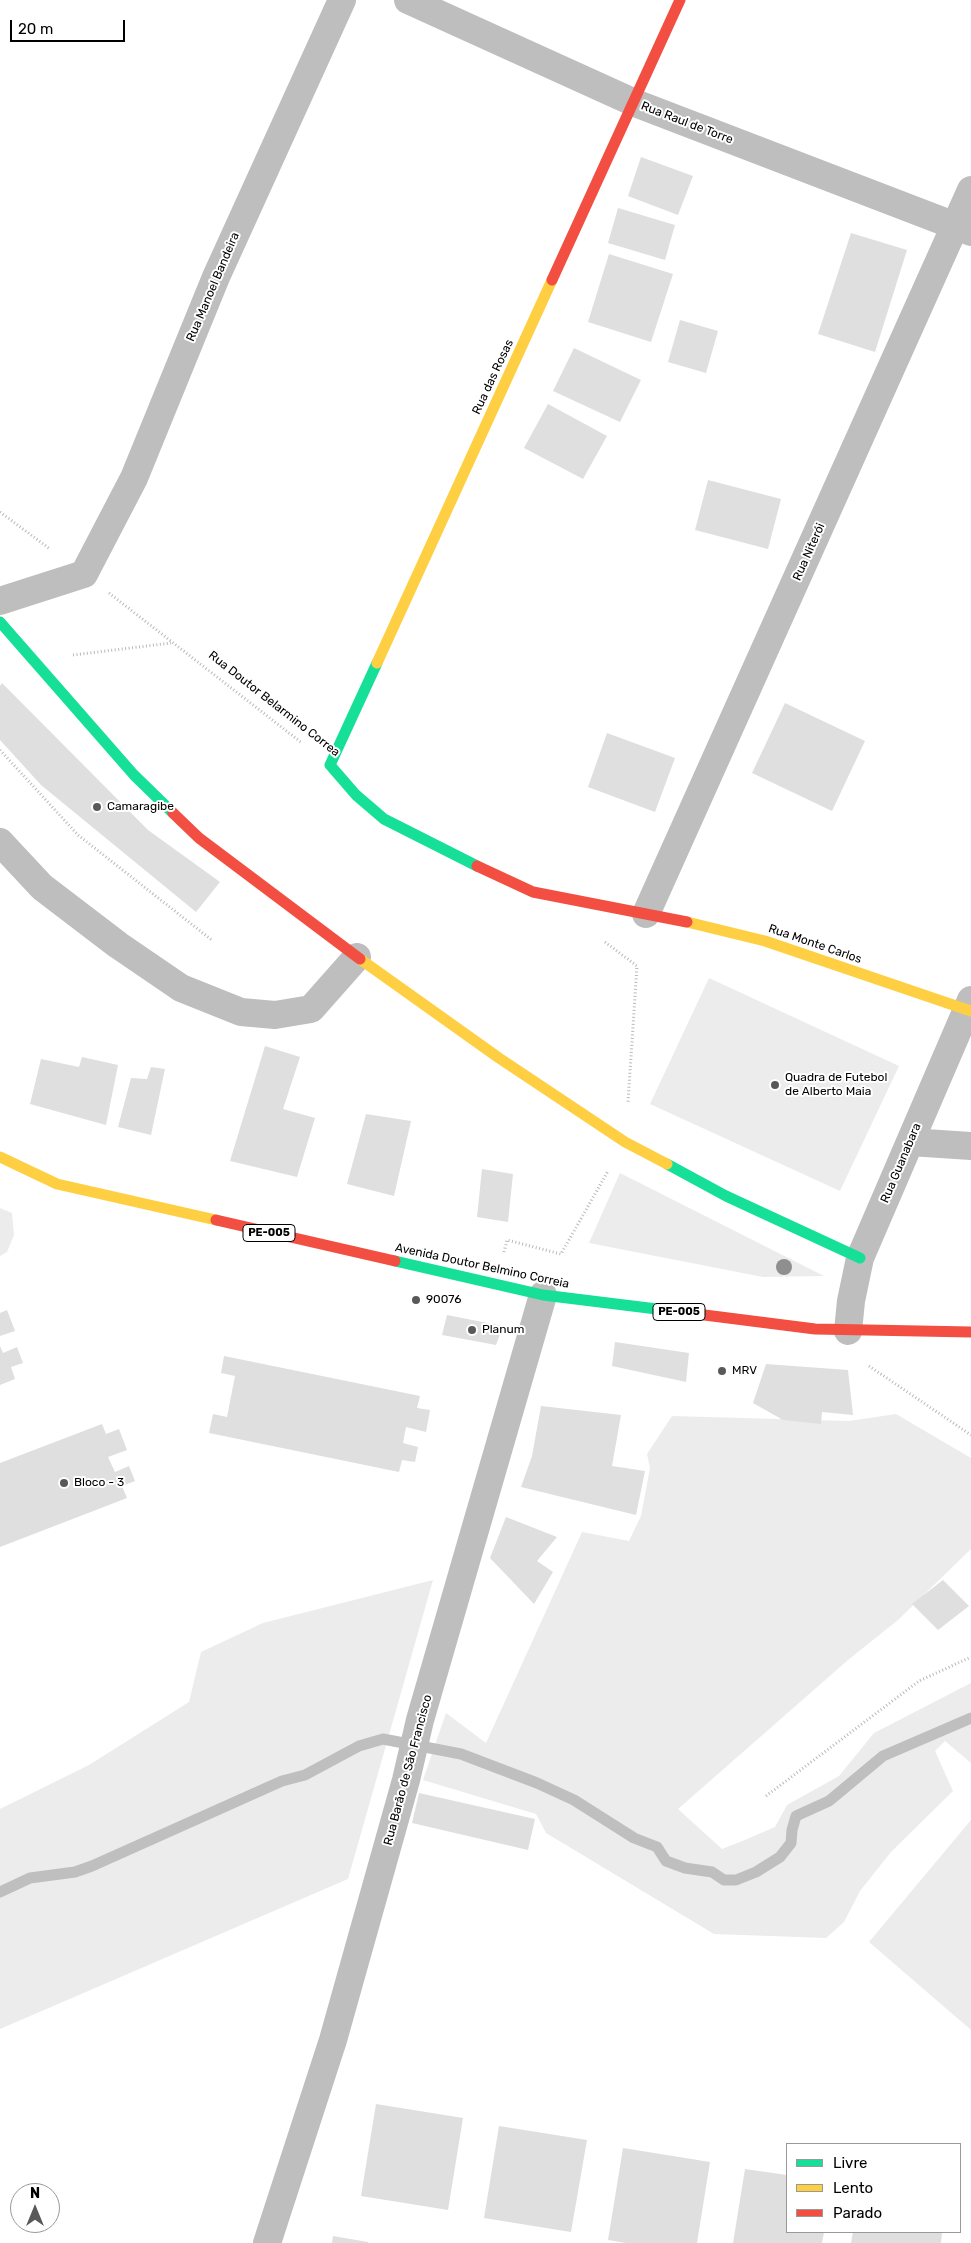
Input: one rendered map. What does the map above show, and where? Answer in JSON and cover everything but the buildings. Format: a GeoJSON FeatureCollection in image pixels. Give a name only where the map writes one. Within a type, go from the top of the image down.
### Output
{"type":"FeatureCollection","features":[{"type":"Feature","properties":{"kind":"street","name":"Rua Manoel Bandeira"},"geometry":{"type":"LineString","coordinates":[[84,574],[134,478],[216,277],[342,0]]}},
{"type":"Feature","properties":{"kind":"street","name":"Rua Raul de Torre"},"geometry":{"type":"LineString","coordinates":[[408,0],[634,103],[963,229]]}},
{"type":"Feature","properties":{"kind":"street","name":"Rua das Rosas"},"geometry":{"type":"LineString","coordinates":[[330,764],[680,0]]}},
{"type":"Feature","properties":{"kind":"street","name":"Rua Niterói"},"geometry":{"type":"LineString","coordinates":[[646,914],[963,229],[971,190]]}},
{"type":"Feature","properties":{"kind":"street"},"geometry":{"type":"LineString","coordinates":[[0,601],[84,574]]}},
{"type":"Feature","properties":{"kind":"street"},"geometry":{"type":"LineString","coordinates":[[0,622],[134,775],[200,838],[357,957],[500,1058],[625,1142],[726,1196],[860,1258]]}},
{"type":"Feature","properties":{"kind":"street","name":"Rua Doutor Belarmino Correa"},"geometry":{"type":"LineString","coordinates":[[330,764],[356,795],[384,819],[452,856],[533,892],[646,914]]}},
{"type":"Feature","properties":{"kind":"street"},"geometry":{"type":"LineString","coordinates":[[0,842],[42,887],[126,950],[181,988],[241,1012],[275,1014],[311,1009],[357,957]]}},
{"type":"Feature","properties":{"kind":"street","name":"Rua Monte Carlos"},"geometry":{"type":"LineString","coordinates":[[646,914],[764,941],[970,1008]]}},
{"type":"Feature","properties":{"kind":"street","name":"Rua Guanabara"},"geometry":{"type":"LineString","coordinates":[[848,1331],[851,1302],[860,1258],[970,1008]]}},
{"type":"Feature","properties":{"kind":"street"},"geometry":{"type":"LineString","coordinates":[[910,1142],[971,1146]]}},
{"type":"Feature","properties":{"kind":"street","name":"Avenida Doutor Belmino Correia"},"geometry":{"type":"LineString","coordinates":[[0,1157],[58,1184],[543,1295],[815,1329],[971,1332]]}},
{"type":"Feature","properties":{"kind":"street","name":"Rua Barão de São Francisco"},"geometry":{"type":"LineString","coordinates":[[267,2243],[333,2040],[406,1780],[420,1720],[543,1295]]}},
{"type":"Feature","properties":{"kind":"path","name":"Rua Doutor Belarmino Correa"},"geometry":{"type":"LineString","coordinates":[[0,512],[84,574],[330,764]]}},
{"type":"Feature","properties":{"kind":"path"},"geometry":{"type":"LineString","coordinates":[[33,660],[172,643]]}},
{"type":"Feature","properties":{"kind":"path"},"geometry":{"type":"LineString","coordinates":[[0,750],[78,835],[213,941]]}},
{"type":"Feature","properties":{"kind":"path"},"geometry":{"type":"LineString","coordinates":[[496,1284],[507,1240],[561,1254],[625,1142],[637,966],[598,938]]}},
{"type":"Feature","properties":{"kind":"path"},"geometry":{"type":"LineString","coordinates":[[864,1362],[971,1435]]}},
{"type":"Feature","properties":{"kind":"path"},"geometry":{"type":"LineString","coordinates":[[766,1796],[919,1681],[971,1657]]}},
{"type":"Feature","properties":{"kind":"shaded area","name":"Quadra de Futebol de Alberto Maia"},"geometry":{"type":"Polygon","coordinates":[[[709,978],[899,1066],[840,1191],[650,1104],[709,978]]]}},
{"type":"Feature","properties":{"kind":"shaded area"},"geometry":{"type":"Polygon","coordinates":[[[620,1173],[824,1276],[763,1277],[589,1243],[620,1173]]]}},
{"type":"Feature","properties":{"kind":"shaded area"},"geometry":{"type":"Polygon","coordinates":[[[0,1208],[12,1213],[14,1235],[7,1252],[0,1256],[0,1208]]]}},
{"type":"Feature","properties":{"kind":"shaded area"},"geometry":{"type":"Polygon","coordinates":[[[896,1414],[971,1458],[971,1549],[898,1620],[848,1660],[678,1809],[722,1849],[775,1827],[787,1805],[839,1776],[874,1733],[971,1683],[971,1763],[945,1741],[935,1751],[953,1791],[891,1852],[860,1891],[844,1922],[826,1938],[714,1934],[546,1833],[536,1814],[423,1780],[446,1713],[486,1743],[582,1532],[629,1541],[641,1516],[650,1468],[647,1454],[672,1416],[849,1421],[896,1414]]]}},
{"type":"Feature","properties":{"kind":"shaded area"},"geometry":{"type":"Polygon","coordinates":[[[433,1580],[348,1879],[0,2029],[0,1809],[89,1765],[189,1702],[201,1652],[263,1623],[433,1580]]]}},
{"type":"Feature","properties":{"kind":"shaded area"},"geometry":{"type":"Polygon","coordinates":[[[971,1820],[971,2030],[869,1942],[971,1820]]]}},
{"type":"Feature","properties":{"kind":"waterway"},"geometry":{"type":"LineString","coordinates":[[0,1892],[30,1878],[75,1872],[92,1866],[282,1781],[305,1775],[359,1746],[383,1739],[461,1754],[537,1783],[574,1800],[634,1838],[657,1847],[666,1861],[685,1868],[712,1872],[724,1880],[736,1880],[756,1872],[780,1857],[791,1843],[796,1816],[829,1801],[883,1756],[971,1718]]}},
{"type":"Feature","properties":{"kind":"traffic: fast"},"geometry":{"type":"LineString","coordinates":[[0,622],[134,775],[173,813]]}},
{"type":"Feature","properties":{"kind":"traffic: fast"},"geometry":{"type":"LineString","coordinates":[[377,663],[330,765],[356,795],[384,819],[477,866]]}},
{"type":"Feature","properties":{"kind":"traffic: fast"},"geometry":{"type":"LineString","coordinates":[[667,1164],[726,1196],[860,1258]]}},
{"type":"Feature","properties":{"kind":"traffic: fast"},"geometry":{"type":"LineString","coordinates":[[395,1261],[543,1295],[681,1312]]}},
{"type":"Feature","properties":{"kind":"traffic: slow"},"geometry":{"type":"LineString","coordinates":[[377,663],[552,280]]}},
{"type":"Feature","properties":{"kind":"traffic: slow"},"geometry":{"type":"LineString","coordinates":[[687,922],[765,941],[971,1011]]}},
{"type":"Feature","properties":{"kind":"traffic: slow"},"geometry":{"type":"LineString","coordinates":[[360,959],[499,1058],[625,1142],[667,1164]]}},
{"type":"Feature","properties":{"kind":"traffic: slow"},"geometry":{"type":"LineString","coordinates":[[0,1157],[57,1184],[216,1220]]}},
{"type":"Feature","properties":{"kind":"traffic: jam"},"geometry":{"type":"LineString","coordinates":[[552,280],[680,0]]}},
{"type":"Feature","properties":{"kind":"traffic: jam"},"geometry":{"type":"LineString","coordinates":[[173,813],[199,838],[360,959]]}},
{"type":"Feature","properties":{"kind":"traffic: jam"},"geometry":{"type":"LineString","coordinates":[[477,866],[533,892],[687,922]]}},
{"type":"Feature","properties":{"kind":"traffic: jam"},"geometry":{"type":"LineString","coordinates":[[216,1220],[395,1261]]}},
{"type":"Feature","properties":{"kind":"traffic: jam"},"geometry":{"type":"LineString","coordinates":[[681,1312],[815,1329],[971,1332]]}},
{"type":"Feature","properties":{"kind":"place","name":"Camaragibe"},"geometry":{"type":"Point","coordinates":[97,807]}},
{"type":"Feature","properties":{"kind":"place","name":"Quadra de Futebol de Alberto Maia"},"geometry":{"type":"Point","coordinates":[775,1085]}},
{"type":"Feature","properties":{"kind":"place","name":"90076"},"geometry":{"type":"Point","coordinates":[416,1300]}},
{"type":"Feature","properties":{"kind":"place","name":"Planum"},"geometry":{"type":"Point","coordinates":[472,1330]}},
{"type":"Feature","properties":{"kind":"place","name":"MRV"},"geometry":{"type":"Point","coordinates":[722,1371]}},
{"type":"Feature","properties":{"kind":"place","name":"Bloco - 3"},"geometry":{"type":"Point","coordinates":[64,1483]}}]}
